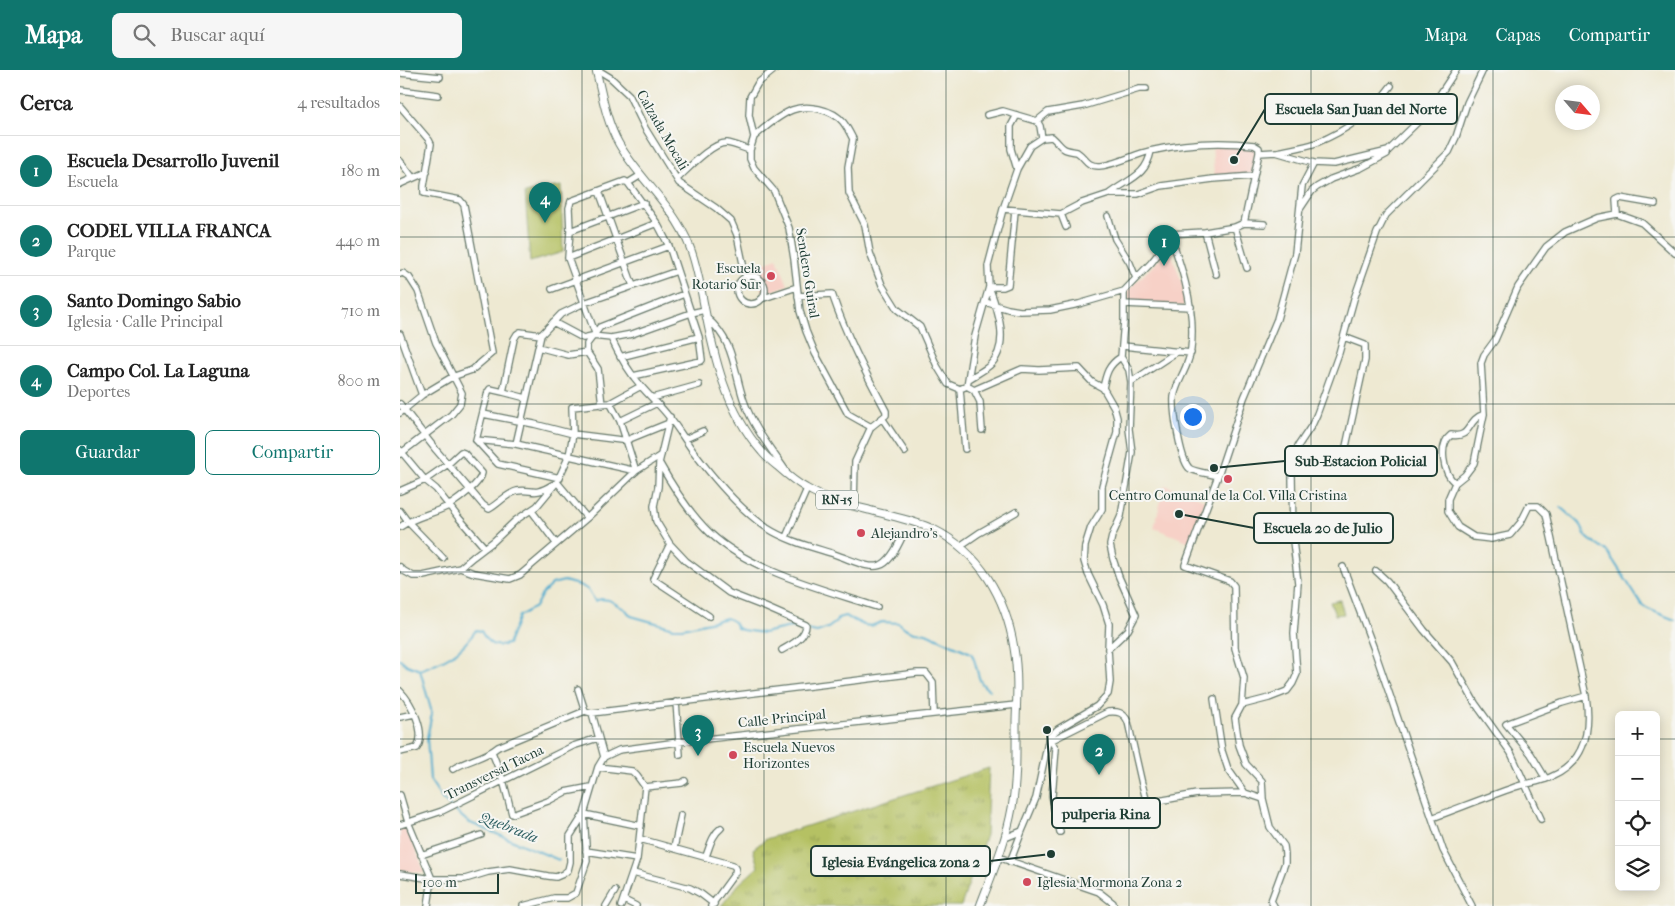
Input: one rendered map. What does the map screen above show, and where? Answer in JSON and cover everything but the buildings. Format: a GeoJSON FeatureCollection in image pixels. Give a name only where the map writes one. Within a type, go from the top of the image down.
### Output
{"type":"FeatureCollection","features":[{"type":"Feature","properties":{"kind":"main road","name":"RN-15"},"geometry":{"type":"LineString","coordinates":[[597,70],[612,128],[619,143],[641,175],[671,212],[689,243],[695,260],[724,389],[737,417],[762,454],[807,489],[854,506],[911,521],[931,528],[948,537],[983,569],[1008,616],[1015,650],[1016,748],[1012,806],[1005,838],[980,906]]}},
{"type":"Feature","properties":{"kind":"street","name":"Calzada Mocali"},"geometry":{"type":"LineString","coordinates":[[597,70],[611,78],[629,95],[645,128],[684,187],[732,221],[737,235],[746,278]]}},
{"type":"Feature","properties":{"kind":"street"},"geometry":{"type":"LineString","coordinates":[[677,179],[703,155],[721,144],[728,143],[750,150],[754,137],[749,115],[750,97],[758,83],[774,70]]}},
{"type":"Feature","properties":{"kind":"street"},"geometry":{"type":"LineString","coordinates":[[1300,208],[1317,187],[1331,179],[1361,168],[1386,154],[1429,111],[1456,70]]}},
{"type":"Feature","properties":{"kind":"street"},"geometry":{"type":"LineString","coordinates":[[1242,705],[1287,691],[1297,674],[1294,633],[1298,583],[1293,541],[1292,475],[1294,463],[1298,446],[1317,414],[1377,233],[1386,215],[1449,152],[1467,103],[1483,70]]}},
{"type":"Feature","properties":{"kind":"street"},"geometry":{"type":"LineString","coordinates":[[400,73],[440,77]]}},
{"type":"Feature","properties":{"kind":"street"},"geometry":{"type":"LineString","coordinates":[[1259,153],[1276,152],[1316,143],[1339,133],[1374,107],[1391,86]]}},
{"type":"Feature","properties":{"kind":"street"},"geometry":{"type":"LineString","coordinates":[[1037,122],[1048,112],[1083,106],[1139,89],[1146,89]]}},
{"type":"Feature","properties":{"kind":"street"},"geometry":{"type":"LineString","coordinates":[[400,90],[438,95]]}},
{"type":"Feature","properties":{"kind":"street"},"geometry":{"type":"LineString","coordinates":[[400,106],[431,144],[424,193],[460,200],[464,204],[492,353],[472,370],[452,378],[401,409],[483,505],[489,509],[509,494],[519,491],[542,492],[558,480]]}},
{"type":"Feature","properties":{"kind":"street"},"geometry":{"type":"LineString","coordinates":[[754,137],[782,115],[794,109],[818,109],[836,116],[842,121],[853,139],[848,167],[849,193],[865,225],[870,253],[882,285],[897,309],[920,327],[936,366],[948,384],[960,389],[967,386]]}},
{"type":"Feature","properties":{"kind":"street"},"geometry":{"type":"LineString","coordinates":[[987,115],[1003,111],[1037,122],[1040,126],[1042,138]]}},
{"type":"Feature","properties":{"kind":"street"},"geometry":{"type":"LineString","coordinates":[[1017,115],[1011,126],[1011,149],[1017,168]]}},
{"type":"Feature","properties":{"kind":"street"},"geometry":{"type":"LineString","coordinates":[[967,386],[975,336],[989,287],[988,266],[1003,209],[1017,168],[1030,146],[1042,138],[1052,137],[1063,150],[1077,152],[1087,164],[1100,166],[1150,150],[1190,145],[1236,143],[1254,145],[1259,148],[1259,153],[1244,223]]}},
{"type":"Feature","properties":{"kind":"street","name":"Sendero Guiral"},"geometry":{"type":"LineString","coordinates":[[750,150],[750,159],[754,168],[774,191],[789,228],[800,311],[815,353],[848,414],[871,427]]}},
{"type":"Feature","properties":{"kind":"street"},"geometry":{"type":"LineString","coordinates":[[1003,209],[1061,214],[1082,203],[1109,194],[1140,174],[1149,162],[1150,150]]}},
{"type":"Feature","properties":{"kind":"street"},"geometry":{"type":"LineString","coordinates":[[1276,152],[1314,163],[1334,164],[1388,151]]}},
{"type":"Feature","properties":{"kind":"street"},"geometry":{"type":"LineString","coordinates":[[400,161],[413,178]]}},
{"type":"Feature","properties":{"kind":"street"},"geometry":{"type":"LineString","coordinates":[[1274,906],[1271,901],[1285,863],[1286,854],[1284,846],[1270,826],[1263,799],[1262,781],[1246,764],[1239,745],[1235,718],[1242,705],[1244,678],[1235,648],[1234,586],[1230,581],[1185,565],[1244,398],[1278,319],[1295,253],[1302,186],[1314,163]]}},
{"type":"Feature","properties":{"kind":"street"},"geometry":{"type":"LineString","coordinates":[[400,184],[427,172]]}},
{"type":"Feature","properties":{"kind":"street"},"geometry":{"type":"LineString","coordinates":[[628,183],[641,175]]}},
{"type":"Feature","properties":{"kind":"street"},"geometry":{"type":"LineString","coordinates":[[1109,194],[1138,194],[1161,186],[1254,176]]}},
{"type":"Feature","properties":{"kind":"street"},"geometry":{"type":"LineString","coordinates":[[593,335],[568,258],[569,208],[571,201],[625,181],[657,222],[669,246],[699,337],[701,361],[633,376]]}},
{"type":"Feature","properties":{"kind":"street"},"geometry":{"type":"LineString","coordinates":[[599,191],[634,286]]}},
{"type":"Feature","properties":{"kind":"street"},"geometry":{"type":"LineString","coordinates":[[1616,214],[1615,204],[1616,200],[1620,198],[1655,204]]}},
{"type":"Feature","properties":{"kind":"street"},"geometry":{"type":"LineString","coordinates":[[570,231],[644,203]]}},
{"type":"Feature","properties":{"kind":"street"},"geometry":{"type":"LineString","coordinates":[[989,287],[1003,288],[1008,285],[1015,211]]}},
{"type":"Feature","properties":{"kind":"street"},"geometry":{"type":"LineString","coordinates":[[1061,214],[1066,227]]}},
{"type":"Feature","properties":{"kind":"street"},"geometry":{"type":"LineString","coordinates":[[1432,818],[1526,783],[1546,779],[1562,770],[1581,751],[1588,725],[1589,714],[1586,696],[1546,514],[1538,506],[1529,506],[1521,522],[1510,535],[1491,539],[1474,537],[1458,527],[1448,511],[1448,499],[1455,483],[1465,475],[1474,463],[1484,414],[1481,363],[1484,355],[1495,340],[1518,287],[1546,247],[1564,232],[1598,218],[1616,214],[1642,223],[1675,253]]}},
{"type":"Feature","properties":{"kind":"street"},"geometry":{"type":"LineString","coordinates":[[1108,216],[1115,238],[1130,263],[1136,278]]}},
{"type":"Feature","properties":{"kind":"street"},"geometry":{"type":"LineString","coordinates":[[568,258],[657,222]]}},
{"type":"Feature","properties":{"kind":"street"},"geometry":{"type":"LineString","coordinates":[[1170,234],[1205,232],[1236,227],[1244,223],[1264,224]]}},
{"type":"Feature","properties":{"kind":"street"},"geometry":{"type":"LineString","coordinates":[[1236,227],[1247,268]]}},
{"type":"Feature","properties":{"kind":"street"},"geometry":{"type":"LineString","coordinates":[[1205,232],[1216,274]]}},
{"type":"Feature","properties":{"kind":"street"},"geometry":{"type":"LineString","coordinates":[[1170,234],[1184,276],[1192,331],[1188,362],[1179,379],[1174,397],[1175,424],[1182,452],[1189,468],[1194,471],[1218,476]]}},
{"type":"Feature","properties":{"kind":"street"},"geometry":{"type":"LineString","coordinates":[[985,302],[1020,311],[1050,310],[1124,291],[1161,251],[1170,234]]}},
{"type":"Feature","properties":{"kind":"street"},"geometry":{"type":"LineString","coordinates":[[552,289],[669,246]]}},
{"type":"Feature","properties":{"kind":"street"},"geometry":{"type":"LineString","coordinates":[[516,444],[541,336],[553,322],[561,314],[584,303],[677,271]]}},
{"type":"Feature","properties":{"kind":"street"},"geometry":{"type":"LineString","coordinates":[[400,274],[403,273],[409,277],[418,290],[436,344],[452,378],[462,393],[460,404],[451,415],[401,452],[425,480],[436,489],[485,548]]}},
{"type":"Feature","properties":{"kind":"street"},"geometry":{"type":"LineString","coordinates":[[761,299],[764,291],[762,283],[755,277],[746,278],[738,286],[737,290],[740,298],[750,304],[797,287]]}},
{"type":"Feature","properties":{"kind":"street"},"geometry":{"type":"LineString","coordinates":[[969,379],[989,366],[998,354],[1001,342],[996,305],[989,287]]}},
{"type":"Feature","properties":{"kind":"street"},"geometry":{"type":"LineString","coordinates":[[1108,649],[1128,630],[1136,615],[1119,578],[1110,545],[1121,516],[1132,452],[1129,429],[1131,382],[1129,370],[1121,357],[1124,291]]}},
{"type":"Feature","properties":{"kind":"street"},"geometry":{"type":"LineString","coordinates":[[602,405],[598,369],[587,352],[587,344],[593,335],[600,326],[684,294]]}},
{"type":"Feature","properties":{"kind":"street"},"geometry":{"type":"LineString","coordinates":[[798,296],[832,294],[858,358],[886,410],[886,415],[871,427],[855,462],[854,506]]}},
{"type":"Feature","properties":{"kind":"street"},"geometry":{"type":"LineString","coordinates":[[1124,304],[1190,307]]}},
{"type":"Feature","properties":{"kind":"street"},"geometry":{"type":"LineString","coordinates":[[553,322],[583,338],[593,335],[611,338],[632,334],[691,313],[706,314],[720,331],[728,347],[735,364],[744,401],[760,435],[788,476]]}},
{"type":"Feature","properties":{"kind":"street"},"geometry":{"type":"LineString","coordinates":[[503,392],[514,339],[517,334],[520,332],[541,336]]}},
{"type":"Feature","properties":{"kind":"street"},"geometry":{"type":"LineString","coordinates":[[400,334],[422,395]]}},
{"type":"Feature","properties":{"kind":"street"},"geometry":{"type":"LineString","coordinates":[[620,357],[699,337]]}},
{"type":"Feature","properties":{"kind":"street"},"geometry":{"type":"LineString","coordinates":[[1344,337],[1366,347],[1365,360],[1345,451],[1346,467]]}},
{"type":"Feature","properties":{"kind":"street"},"geometry":{"type":"LineString","coordinates":[[611,338],[620,357],[633,376],[655,400],[726,492],[768,528],[786,537],[870,567],[882,565],[888,561],[894,554],[903,535]]}},
{"type":"Feature","properties":{"kind":"street"},"geometry":{"type":"LineString","coordinates":[[1122,346],[1190,353]]}},
{"type":"Feature","properties":{"kind":"street"},"geometry":{"type":"LineString","coordinates":[[538,347],[568,355],[587,352]]}},
{"type":"Feature","properties":{"kind":"street"},"geometry":{"type":"LineString","coordinates":[[1131,382],[1178,351]]}},
{"type":"Feature","properties":{"kind":"street"},"geometry":{"type":"LineString","coordinates":[[1103,388],[1110,366],[1121,357]]}},
{"type":"Feature","properties":{"kind":"street"},"geometry":{"type":"LineString","coordinates":[[974,390],[1022,369],[1039,370],[1076,367],[1082,370],[1092,382],[1103,388],[1114,407],[1117,418],[1117,432],[1102,486],[1102,509],[1091,527],[1084,561],[1109,624],[1110,682],[1108,694],[1097,706],[1058,728],[1050,739],[1036,798],[1010,862]]}},
{"type":"Feature","properties":{"kind":"street"},"geometry":{"type":"LineString","coordinates":[[620,421],[655,400],[699,385]]}},
{"type":"Feature","properties":{"kind":"street"},"geometry":{"type":"LineString","coordinates":[[400,567],[413,576],[423,576],[460,568],[494,541],[516,520],[537,506],[558,480],[569,456],[573,434],[572,407],[610,403],[641,386]]}},
{"type":"Feature","properties":{"kind":"street"},"geometry":{"type":"LineString","coordinates":[[967,386],[974,390],[980,402],[982,430]]}},
{"type":"Feature","properties":{"kind":"street"},"geometry":{"type":"LineString","coordinates":[[960,389],[965,449]]}},
{"type":"Feature","properties":{"kind":"street"},"geometry":{"type":"LineString","coordinates":[[476,440],[489,390],[526,398]]}},
{"type":"Feature","properties":{"kind":"street"},"geometry":{"type":"LineString","coordinates":[[610,403],[620,421],[636,471]]}},
{"type":"Feature","properties":{"kind":"street"},"geometry":{"type":"LineString","coordinates":[[483,414],[573,434],[627,440],[669,420]]}},
{"type":"Feature","properties":{"kind":"street"},"geometry":{"type":"LineString","coordinates":[[1455,483],[1450,478],[1444,458],[1447,439],[1451,435],[1458,437],[1462,435],[1477,417],[1484,414]]}},
{"type":"Feature","properties":{"kind":"street"},"geometry":{"type":"LineString","coordinates":[[882,418],[905,452]]}},
{"type":"Feature","properties":{"kind":"street"},"geometry":{"type":"LineString","coordinates":[[669,420],[659,462],[658,487],[654,506],[655,517],[670,544],[686,561],[729,593],[806,625],[806,630],[803,634],[782,650]]}},
{"type":"Feature","properties":{"kind":"street"},"geometry":{"type":"LineString","coordinates":[[685,439],[703,431]]}},
{"type":"Feature","properties":{"kind":"street"},"geometry":{"type":"LineString","coordinates":[[476,440],[516,444],[636,471]]}},
{"type":"Feature","properties":{"kind":"street"},"geometry":{"type":"LineString","coordinates":[[476,440],[498,464],[558,480],[587,518]]}},
{"type":"Feature","properties":{"kind":"street"},"geometry":{"type":"LineString","coordinates":[[400,491],[425,480],[462,452],[482,473],[482,477],[449,506],[400,527]]}},
{"type":"Feature","properties":{"kind":"street"},"geometry":{"type":"LineString","coordinates":[[460,568],[474,574],[510,579],[520,575],[587,518],[636,471],[661,456]]}},
{"type":"Feature","properties":{"kind":"street"},"geometry":{"type":"LineString","coordinates":[[659,462],[675,492],[710,534],[744,557],[780,575],[877,607]]}},
{"type":"Feature","properties":{"kind":"street"},"geometry":{"type":"LineString","coordinates":[[786,537],[807,489]]}},
{"type":"Feature","properties":{"kind":"street"},"geometry":{"type":"LineString","coordinates":[[531,510],[556,543]]}},
{"type":"Feature","properties":{"kind":"street"},"geometry":{"type":"LineString","coordinates":[[400,511],[408,522],[443,558]]}},
{"type":"Feature","properties":{"kind":"street"},"geometry":{"type":"LineString","coordinates":[[960,546],[1016,512]]}},
{"type":"Feature","properties":{"kind":"street"},"geometry":{"type":"LineString","coordinates":[[670,544],[653,579],[709,616]]}},
{"type":"Feature","properties":{"kind":"street"},"geometry":{"type":"LineString","coordinates":[[1343,567],[1374,649],[1446,858],[1472,906]]}},
{"type":"Feature","properties":{"kind":"street"},"geometry":{"type":"LineString","coordinates":[[1376,570],[1452,662],[1475,703],[1511,753],[1526,783],[1540,819]]}},
{"type":"Feature","properties":{"kind":"street"},"geometry":{"type":"LineString","coordinates":[[453,769],[460,764],[492,752],[498,747],[585,711],[592,713],[916,673],[926,673],[933,682],[934,714]]}},
{"type":"Feature","properties":{"kind":"street"},"geometry":{"type":"LineString","coordinates":[[578,689],[585,711]]}},
{"type":"Feature","properties":{"kind":"street"},"geometry":{"type":"LineString","coordinates":[[400,691],[410,702],[421,734],[420,744],[417,748],[400,752]]}},
{"type":"Feature","properties":{"kind":"street"},"geometry":{"type":"LineString","coordinates":[[1546,779],[1531,754],[1506,724],[1586,696]]}},
{"type":"Feature","properties":{"kind":"street"},"geometry":{"type":"LineString","coordinates":[[1214,699],[1222,751],[1228,769],[1245,793]]}},
{"type":"Feature","properties":{"kind":"street"},"geometry":{"type":"LineString","coordinates":[[676,702],[680,755]]}},
{"type":"Feature","properties":{"kind":"street","name":"Calle Principal"},"geometry":{"type":"LineString","coordinates":[[604,757],[619,750],[678,742],[1016,705]]}},
{"type":"Feature","properties":{"kind":"street"},"geometry":{"type":"LineString","coordinates":[[1050,739],[1108,712],[1115,711],[1123,714],[1128,722],[1147,803],[1197,794],[1245,793],[1263,799]]}},
{"type":"Feature","properties":{"kind":"street"},"geometry":{"type":"LineString","coordinates":[[523,906],[554,898],[567,898],[576,893],[587,861],[584,814],[598,767],[604,757],[592,713]]}},
{"type":"Feature","properties":{"kind":"street"},"geometry":{"type":"LineString","coordinates":[[400,717],[414,714]]}},
{"type":"Feature","properties":{"kind":"street","name":"Transversal Tacna"},"geometry":{"type":"LineString","coordinates":[[400,825],[442,812],[573,746],[598,738]]}},
{"type":"Feature","properties":{"kind":"street"},"geometry":{"type":"LineString","coordinates":[[1050,739],[1056,749],[1052,796],[1060,832]]}},
{"type":"Feature","properties":{"kind":"street"},"geometry":{"type":"LineString","coordinates":[[492,752],[503,780],[512,814],[548,801],[565,792],[591,787]]}},
{"type":"Feature","properties":{"kind":"street"},"geometry":{"type":"LineString","coordinates":[[598,767],[632,772],[645,787],[637,859],[623,903],[636,906]]}},
{"type":"Feature","properties":{"kind":"street"},"geometry":{"type":"LineString","coordinates":[[645,787],[682,783],[685,781]]}},
{"type":"Feature","properties":{"kind":"street"},"geometry":{"type":"LineString","coordinates":[[400,795],[408,822],[432,879],[428,906]]}},
{"type":"Feature","properties":{"kind":"street"},"geometry":{"type":"LineString","coordinates":[[584,814],[641,826]]}},
{"type":"Feature","properties":{"kind":"street"},"geometry":{"type":"LineString","coordinates":[[400,874],[432,879],[465,879],[488,872],[510,869],[556,877],[568,870],[570,862],[570,836],[584,814]]}},
{"type":"Feature","properties":{"kind":"street"},"geometry":{"type":"LineString","coordinates":[[674,848],[681,815]]}},
{"type":"Feature","properties":{"kind":"street"},"geometry":{"type":"LineString","coordinates":[[706,856],[711,840],[721,828]]}},
{"type":"Feature","properties":{"kind":"street"},"geometry":{"type":"LineString","coordinates":[[1005,838],[1022,831]]}},
{"type":"Feature","properties":{"kind":"street"},"geometry":{"type":"LineString","coordinates":[[421,855],[482,835]]}},
{"type":"Feature","properties":{"kind":"street"},"geometry":{"type":"LineString","coordinates":[[633,873],[690,888],[701,894],[713,905],[735,873],[736,868],[733,865],[640,839]]}},
{"type":"Feature","properties":{"kind":"street"},"geometry":{"type":"LineString","coordinates":[[586,851],[637,859]]}},
{"type":"Feature","properties":{"kind":"street"},"geometry":{"type":"LineString","coordinates":[[998,858],[1099,892],[1113,903],[1114,906]]}},
{"type":"Feature","properties":{"kind":"street"},"geometry":{"type":"LineString","coordinates":[[606,906],[615,891]]}},
{"type":"Feature","properties":{"kind":"shaded area"},"geometry":{"type":"Polygon","coordinates":[[[1212,144],[1256,146],[1252,174],[1214,175],[1212,144]]]}},
{"type":"Feature","properties":{"kind":"shaded area"},"geometry":{"type":"Polygon","coordinates":[[[1170,249],[1182,283],[1184,306],[1129,303],[1127,291],[1170,249]]]}},
{"type":"Feature","properties":{"kind":"shaded area","name":"Escuela Rotario Sur"},"geometry":{"type":"Polygon","coordinates":[[[777,258],[788,285],[764,294],[754,267],[777,258]]]}},
{"type":"Feature","properties":{"kind":"shaded area"},"geometry":{"type":"Polygon","coordinates":[[[1165,485],[1205,500],[1190,542],[1154,528],[1165,485]]]}},
{"type":"Feature","properties":{"kind":"shaded area"},"geometry":{"type":"Polygon","coordinates":[[[406,826],[425,873],[400,870],[400,828],[406,826]]]}},
{"type":"Feature","properties":{"kind":"green space"},"geometry":{"type":"Polygon","coordinates":[[[561,186],[563,252],[530,262],[525,193],[561,186]]]}},
{"type":"Feature","properties":{"kind":"green space"},"geometry":{"type":"Polygon","coordinates":[[[1340,600],[1344,614],[1335,615],[1330,602],[1340,600]]]}},
{"type":"Feature","properties":{"kind":"green space"},"geometry":{"type":"Polygon","coordinates":[[[989,768],[986,835],[961,906],[721,906],[739,884],[758,867],[753,849],[766,839],[989,768]]]}},
{"type":"Feature","properties":{"kind":"waterway"},"geometry":{"type":"LineString","coordinates":[[1560,507],[1581,525],[1585,535],[1590,540],[1607,551],[1642,605],[1675,620]]}},
{"type":"Feature","properties":{"kind":"waterway"},"geometry":{"type":"LineString","coordinates":[[400,659],[407,665],[420,670],[458,651],[476,630],[481,631],[492,644],[508,644],[519,616],[535,607],[542,594],[552,584],[564,581],[582,586],[588,590],[595,601],[601,599],[609,600],[626,610],[631,616],[674,628],[683,628],[727,618],[734,622],[737,628],[763,633],[791,627],[817,632],[828,628],[838,618],[845,616],[864,625],[871,626],[882,622],[899,623],[905,628],[915,632],[926,633],[971,653],[982,683],[990,690]]}},
{"type":"Feature","properties":{"kind":"waterway","name":"Quebrada"},"geometry":{"type":"LineString","coordinates":[[420,670],[432,713],[427,738],[430,780],[443,800],[468,822],[559,860]]}},
{"type":"Feature","properties":{"kind":"place","name":"Escuela San Juan del Norte"},"geometry":{"type":"Point","coordinates":[1234,160]}},
{"type":"Feature","properties":{"kind":"place","name":"Campo Col. La Laguna"},"geometry":{"type":"Point","coordinates":[545,223]}},
{"type":"Feature","properties":{"kind":"place","name":"Escuela Desarrollo Juvenil"},"geometry":{"type":"Point","coordinates":[1164,266]}},
{"type":"Feature","properties":{"kind":"place","name":"Escuela Rotario Sur"},"geometry":{"type":"Point","coordinates":[771,276]}},
{"type":"Feature","properties":{"kind":"place","name":"Sub-Estacion Policial"},"geometry":{"type":"Point","coordinates":[1214,468]}},
{"type":"Feature","properties":{"kind":"place","name":"Centro Comunal de la Col. Villa Cristina"},"geometry":{"type":"Point","coordinates":[1228,479]}},
{"type":"Feature","properties":{"kind":"place","name":"Escuela 20 de Julio"},"geometry":{"type":"Point","coordinates":[1179,514]}},
{"type":"Feature","properties":{"kind":"place","name":"Alejandro's"},"geometry":{"type":"Point","coordinates":[861,533]}},
{"type":"Feature","properties":{"kind":"place","name":"pulperia Rina"},"geometry":{"type":"Point","coordinates":[1047,730]}},
{"type":"Feature","properties":{"kind":"place","name":"Escuela Nuevos Horizontes"},"geometry":{"type":"Point","coordinates":[733,755]}},
{"type":"Feature","properties":{"kind":"place","name":"Santo Domingo Sabio"},"geometry":{"type":"Point","coordinates":[698,756]}},
{"type":"Feature","properties":{"kind":"place","name":"CODEL VILLA FRANCA"},"geometry":{"type":"Point","coordinates":[1099,775]}},
{"type":"Feature","properties":{"kind":"place","name":"Iglesia Evángelica zona 2"},"geometry":{"type":"Point","coordinates":[1051,854]}},
{"type":"Feature","properties":{"kind":"place","name":"Iglesia Mormona Zona 2"},"geometry":{"type":"Point","coordinates":[1027,882]}}]}
